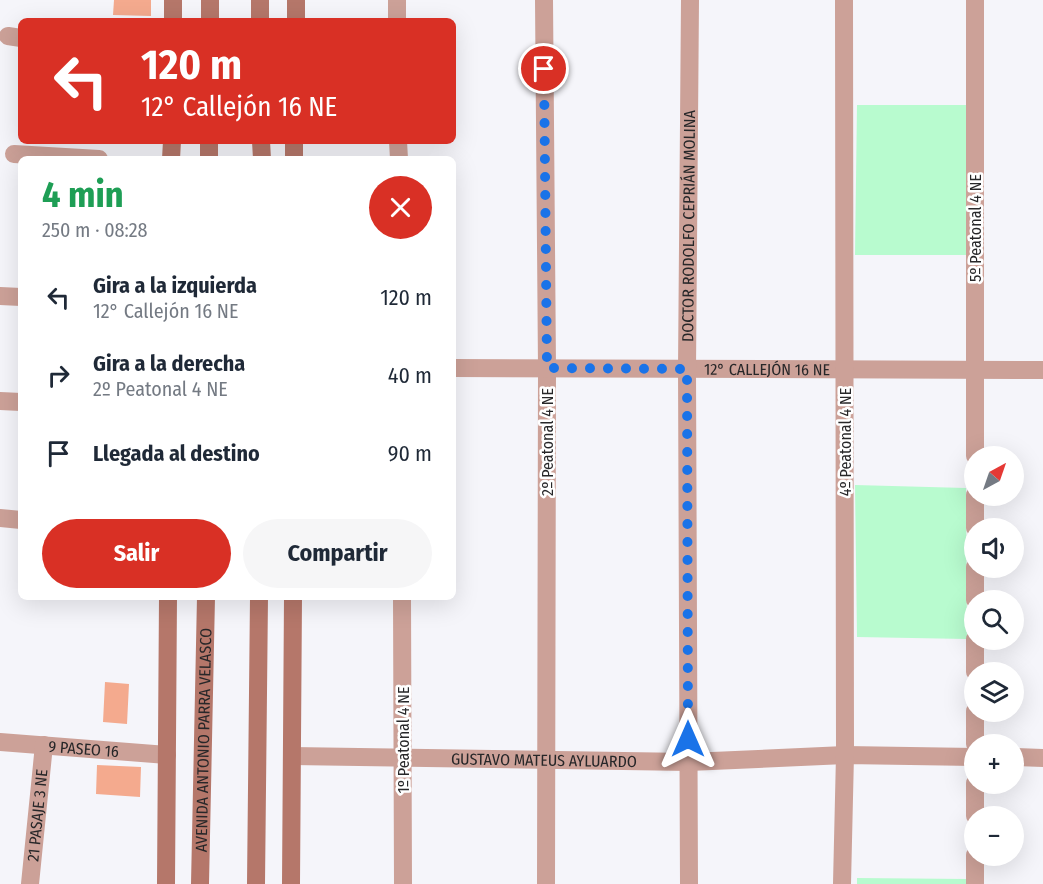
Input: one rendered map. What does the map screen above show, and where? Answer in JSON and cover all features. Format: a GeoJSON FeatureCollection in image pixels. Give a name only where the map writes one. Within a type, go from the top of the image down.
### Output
{"type":"FeatureCollection","features":[{"type":"Feature","properties":{"kind":"street"},"geometry":{"type":"LineString","coordinates":[[172,18],[173,0]]}},
{"type":"Feature","properties":{"kind":"street"},"geometry":{"type":"LineString","coordinates":[[210,0],[210,18]]}},
{"type":"Feature","properties":{"kind":"street"},"geometry":{"type":"LineString","coordinates":[[260,0],[260,18]]}},
{"type":"Feature","properties":{"kind":"street"},"geometry":{"type":"LineString","coordinates":[[296,0],[296,18]]}},
{"type":"Feature","properties":{"kind":"street"},"geometry":{"type":"LineString","coordinates":[[397,0],[397,18]]}},
{"type":"Feature","properties":{"kind":"street","name":"2º Peatonal 4 NE"},"geometry":{"type":"LineString","coordinates":[[544,0],[547,368],[546,884]]}},
{"type":"Feature","properties":{"kind":"street","name":"DOCTOR RODOLFO CEPRIÁN MOLINA"},"geometry":{"type":"LineString","coordinates":[[689,884],[687,369],[690,0]]}},
{"type":"Feature","properties":{"kind":"street","name":"4º Peatonal 4 NE"},"geometry":{"type":"LineString","coordinates":[[842,884],[845,755],[844,0]]}},
{"type":"Feature","properties":{"kind":"street","name":"5º Peatonal 4 NE"},"geometry":{"type":"LineString","coordinates":[[975,0],[975,446]]}},
{"type":"Feature","properties":{"kind":"street"},"geometry":{"type":"LineString","coordinates":[[14,154],[48,156]]}},
{"type":"Feature","properties":{"kind":"street"},"geometry":{"type":"LineString","coordinates":[[0,296],[18,297]]}},
{"type":"Feature","properties":{"kind":"street","name":"12° CALLEJÓN 16 NE"},"geometry":{"type":"LineString","coordinates":[[456,368],[1043,370]]}},
{"type":"Feature","properties":{"kind":"street"},"geometry":{"type":"LineString","coordinates":[[0,401],[18,402]]}},
{"type":"Feature","properties":{"kind":"street"},"geometry":{"type":"LineString","coordinates":[[0,518],[18,520]]}},
{"type":"Feature","properties":{"kind":"street"},"geometry":{"type":"LineString","coordinates":[[166,884],[168,600]]}},
{"type":"Feature","properties":{"kind":"street","name":"AVENIDA ANTONIO PARRA VELASCO"},"geometry":{"type":"LineString","coordinates":[[200,884],[206,600]]}},
{"type":"Feature","properties":{"kind":"street"},"geometry":{"type":"LineString","coordinates":[[256,884],[259,600]]}},
{"type":"Feature","properties":{"kind":"street"},"geometry":{"type":"LineString","coordinates":[[291,884],[293,600]]}},
{"type":"Feature","properties":{"kind":"street","name":"1º Peatonal 4 NE"},"geometry":{"type":"LineString","coordinates":[[402,600],[403,884]]}},
{"type":"Feature","properties":{"kind":"street","name":"9 PASEO 16"},"geometry":{"type":"LineString","coordinates":[[0,742],[167,755]]}},
{"type":"Feature","properties":{"kind":"street","name":"21 PASAJE 3 NE"},"geometry":{"type":"LineString","coordinates":[[30,884],[44,746]]}},
{"type":"Feature","properties":{"kind":"street","name":"GUSTAVO MATEUS AYLUARDO"},"geometry":{"type":"LineString","coordinates":[[292,756],[688,762],[845,755],[964,757]]}},
{"type":"Feature","properties":{"kind":"street"},"geometry":{"type":"LineString","coordinates":[[1024,758],[1043,758]]}},
{"type":"Feature","properties":{"kind":"street"},"geometry":{"type":"LineString","coordinates":[[975,866],[975,884]]}},
{"type":"Feature","properties":{"kind":"green space"},"geometry":{"type":"Polygon","coordinates":[[[857,105],[968,105],[967,255],[855,255],[857,105]]]}},
{"type":"Feature","properties":{"kind":"green space"},"geometry":{"type":"Polygon","coordinates":[[[855,485],[964,488],[966,518],[964,518],[964,578],[967,578],[967,590],[964,590],[964,639],[857,637],[855,485]]]}},
{"type":"Feature","properties":{"kind":"green space"},"geometry":{"type":"Polygon","coordinates":[[[857,878],[968,879],[968,884],[857,884],[857,878]]]}},
{"type":"Feature","properties":{"kind":"building"},"geometry":{"type":"Polygon","coordinates":[[[114,0],[151,0],[151,16],[113,15],[114,0]]]}},
{"type":"Feature","properties":{"kind":"building"},"geometry":{"type":"Polygon","coordinates":[[[105,682],[129,684],[127,724],[103,722],[105,682]]]}},
{"type":"Feature","properties":{"kind":"building"},"geometry":{"type":"Polygon","coordinates":[[[97,765],[141,767],[140,797],[96,794],[97,765]]]}},
{"type":"Feature","properties":{"kind":"route"},"geometry":{"type":"LineString","coordinates":[[544,69],[547,368],[687,369],[688,739]]}}]}
